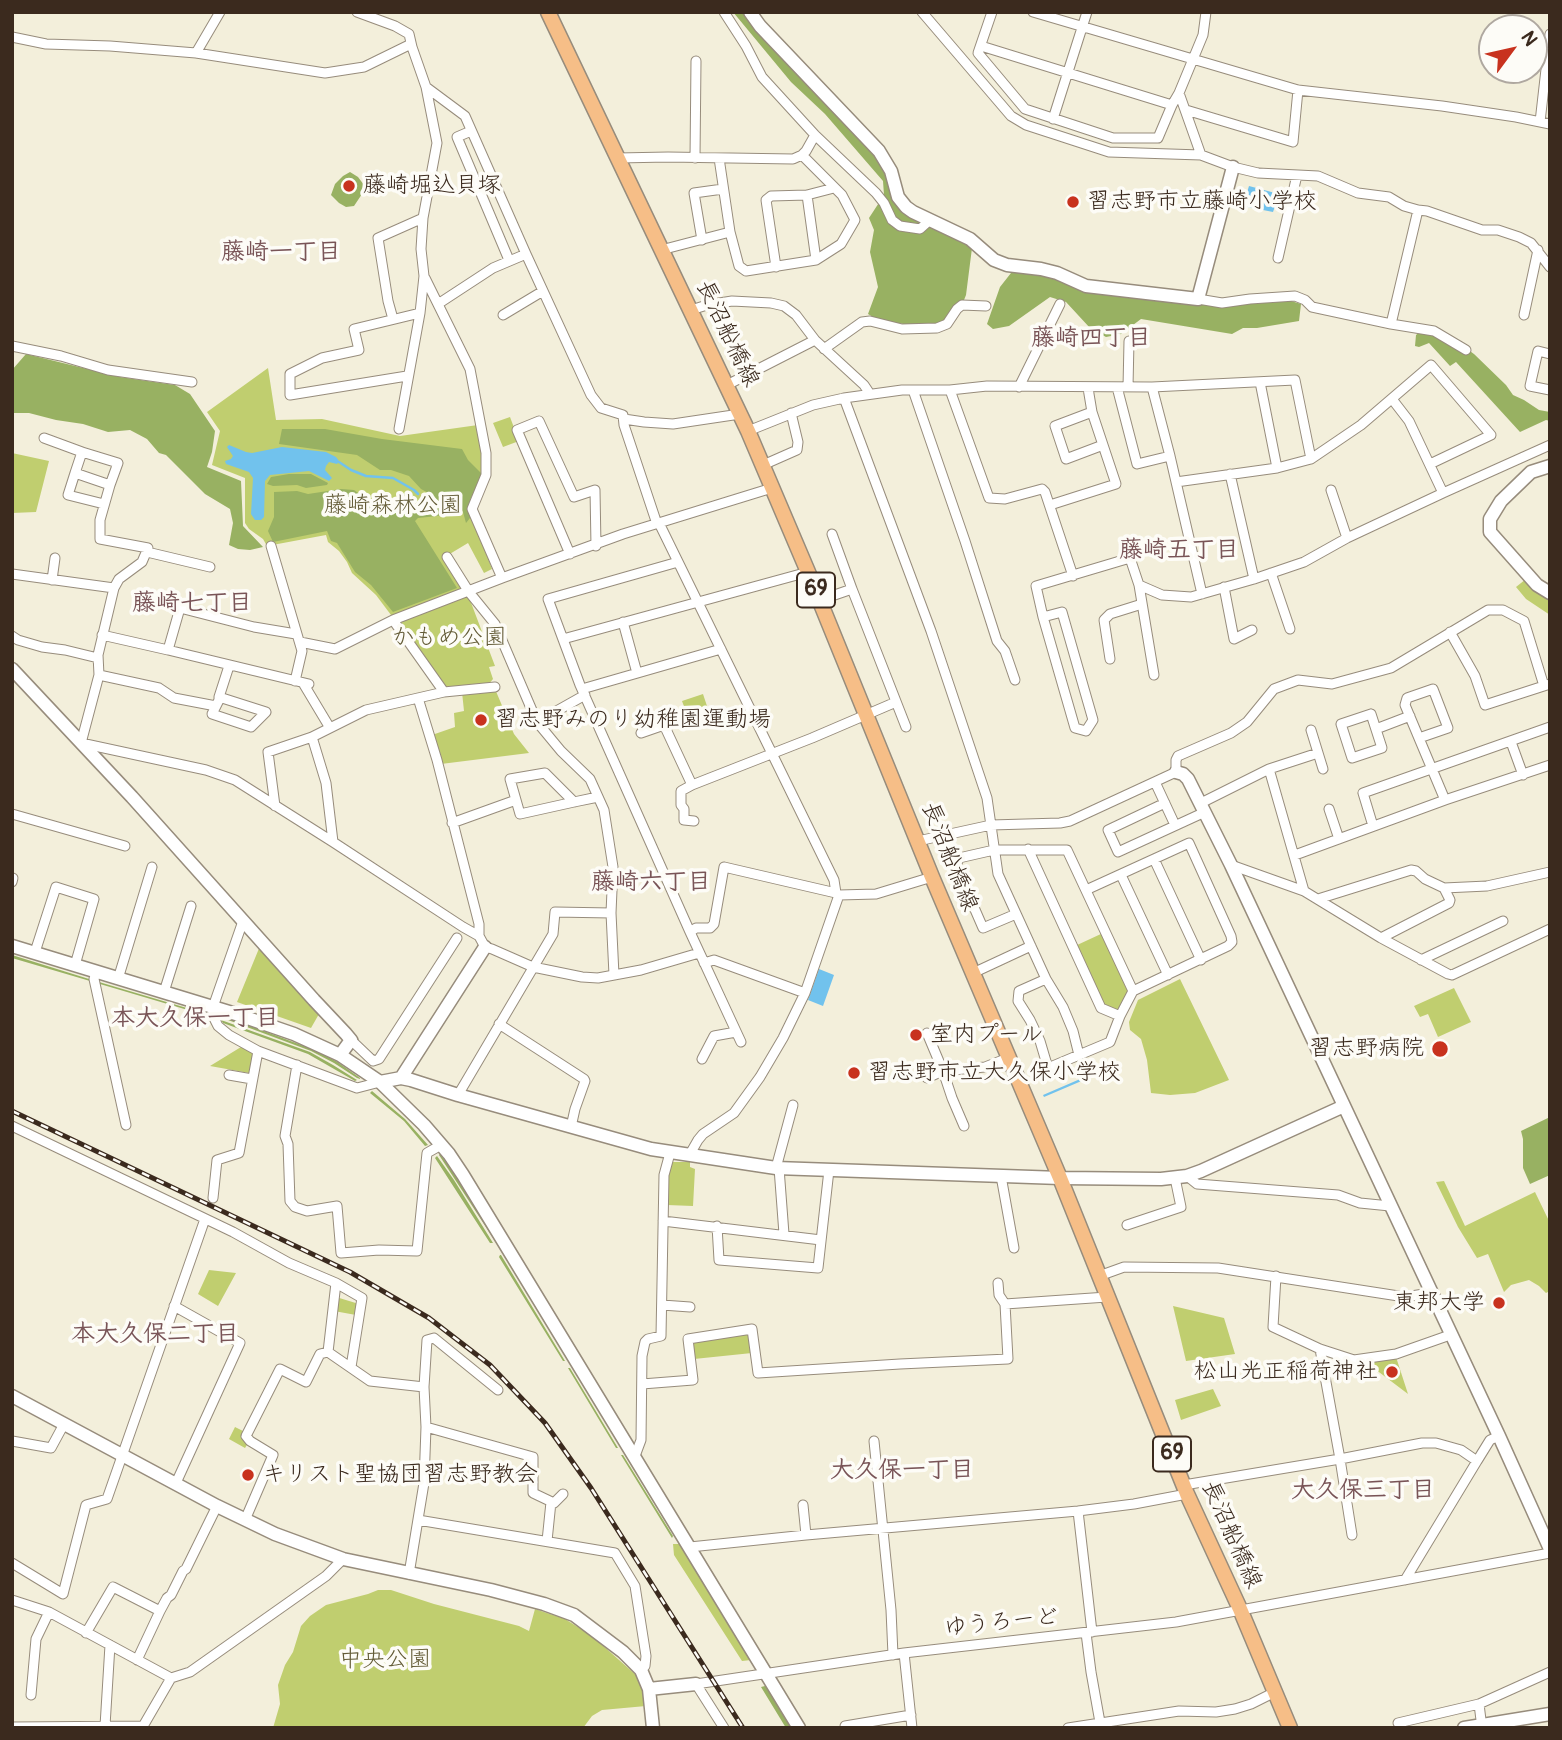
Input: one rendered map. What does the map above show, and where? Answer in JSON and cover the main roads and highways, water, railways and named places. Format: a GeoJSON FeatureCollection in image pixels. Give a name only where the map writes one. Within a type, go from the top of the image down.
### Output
{"type":"FeatureCollection","features":[{"type":"Feature","properties":{"kind":"main road","name":"長沼船橋線"},"geometry":{"type":"LineString","coordinates":[[548,12],[748,431],[820,600],[932,877],[1060,1178],[1186,1490],[1290,1728]]}},
{"type":"Feature","properties":{"kind":"water"},"geometry":{"type":"Polygon","coordinates":[[[1249,186],[1279,194],[1273,212],[1243,206],[1249,186]]]}},
{"type":"Feature","properties":{"kind":"water"},"geometry":{"type":"Polygon","coordinates":[[[229,445],[252,453],[282,447],[326,452],[339,461],[337,464],[329,462],[326,466],[325,470],[332,478],[329,481],[309,471],[270,475],[265,481],[264,517],[255,520],[251,514],[253,478],[249,472],[226,464],[225,461],[233,456],[227,447],[229,445]]]}},
{"type":"Feature","properties":{"kind":"water"},"geometry":{"type":"Polygon","coordinates":[[[819,969],[834,975],[823,1006],[808,1000],[819,969]]]}},
{"type":"Feature","properties":{"kind":"water"},"geometry":{"type":"Polygon","coordinates":[[[1110,1063],[1114,1066],[1112,1068],[1044,1097],[1043,1095],[1108,1067],[1110,1063]]]}},
{"type":"Feature","properties":{"kind":"waterway"},"geometry":{"type":"LineString","coordinates":[[339,462],[366,476],[393,478],[418,494]]}},
{"type":"Feature","properties":{"kind":"railway"},"geometry":{"type":"LineString","coordinates":[[12,1111],[350,1272],[429,1318],[490,1365],[545,1423],[591,1488],[743,1728]]}},
{"type":"Feature","properties":{"kind":"place","name":"藤崎堀込貝塚"},"geometry":{"type":"Point","coordinates":[349,186]}},
{"type":"Feature","properties":{"kind":"place","name":"習志野市立藤崎小学校"},"geometry":{"type":"Point","coordinates":[1073,202]}},
{"type":"Feature","properties":{"kind":"place","name":"習志野みのり幼稚園運動場"},"geometry":{"type":"Point","coordinates":[481,720]}},
{"type":"Feature","properties":{"kind":"place","name":"室内プール"},"geometry":{"type":"Point","coordinates":[916,1035]}},
{"type":"Feature","properties":{"kind":"place","name":"習志野病院"},"geometry":{"type":"Point","coordinates":[1440,1049]}},
{"type":"Feature","properties":{"kind":"place","name":"習志野市立大久保小学校"},"geometry":{"type":"Point","coordinates":[854,1073]}},
{"type":"Feature","properties":{"kind":"place","name":"東邦大学"},"geometry":{"type":"Point","coordinates":[1499,1303]}},
{"type":"Feature","properties":{"kind":"place","name":"松山光正稲荷神社"},"geometry":{"type":"Point","coordinates":[1392,1372]}},
{"type":"Feature","properties":{"kind":"place","name":"キリスト聖協団習志野教会"},"geometry":{"type":"Point","coordinates":[248,1475]}},
{"type":"Feature","properties":{"kind":"district","name":"藤崎一丁目"},"geometry":{"type":"Point","coordinates":[281,253]}},
{"type":"Feature","properties":{"kind":"district","name":"藤崎四丁目"},"geometry":{"type":"Point","coordinates":[1091,339]}},
{"type":"Feature","properties":{"kind":"district","name":"藤崎五丁目"},"geometry":{"type":"Point","coordinates":[1179,551]}},
{"type":"Feature","properties":{"kind":"district","name":"藤崎七丁目"},"geometry":{"type":"Point","coordinates":[192,604]}},
{"type":"Feature","properties":{"kind":"district","name":"藤崎六丁目"},"geometry":{"type":"Point","coordinates":[651,883]}},
{"type":"Feature","properties":{"kind":"district","name":"本大久保一丁目"},"geometry":{"type":"Point","coordinates":[195,1019]}},
{"type":"Feature","properties":{"kind":"district","name":"本大久保二丁目"},"geometry":{"type":"Point","coordinates":[155,1335]}},
{"type":"Feature","properties":{"kind":"district","name":"大久保一丁目"},"geometry":{"type":"Point","coordinates":[902,1471]}},
{"type":"Feature","properties":{"kind":"district","name":"大久保三丁目"},"geometry":{"type":"Point","coordinates":[1363,1491]}},
{"type":"Feature","properties":{"kind":"park label","name":"藤崎森林公園"},"geometry":{"type":"Point","coordinates":[393,506]}},
{"type":"Feature","properties":{"kind":"park label","name":"かもめ公園"},"geometry":{"type":"Point","coordinates":[449,638]}},
{"type":"Feature","properties":{"kind":"park label","name":"中央公園"},"geometry":{"type":"Point","coordinates":[385,1660]}}]}
